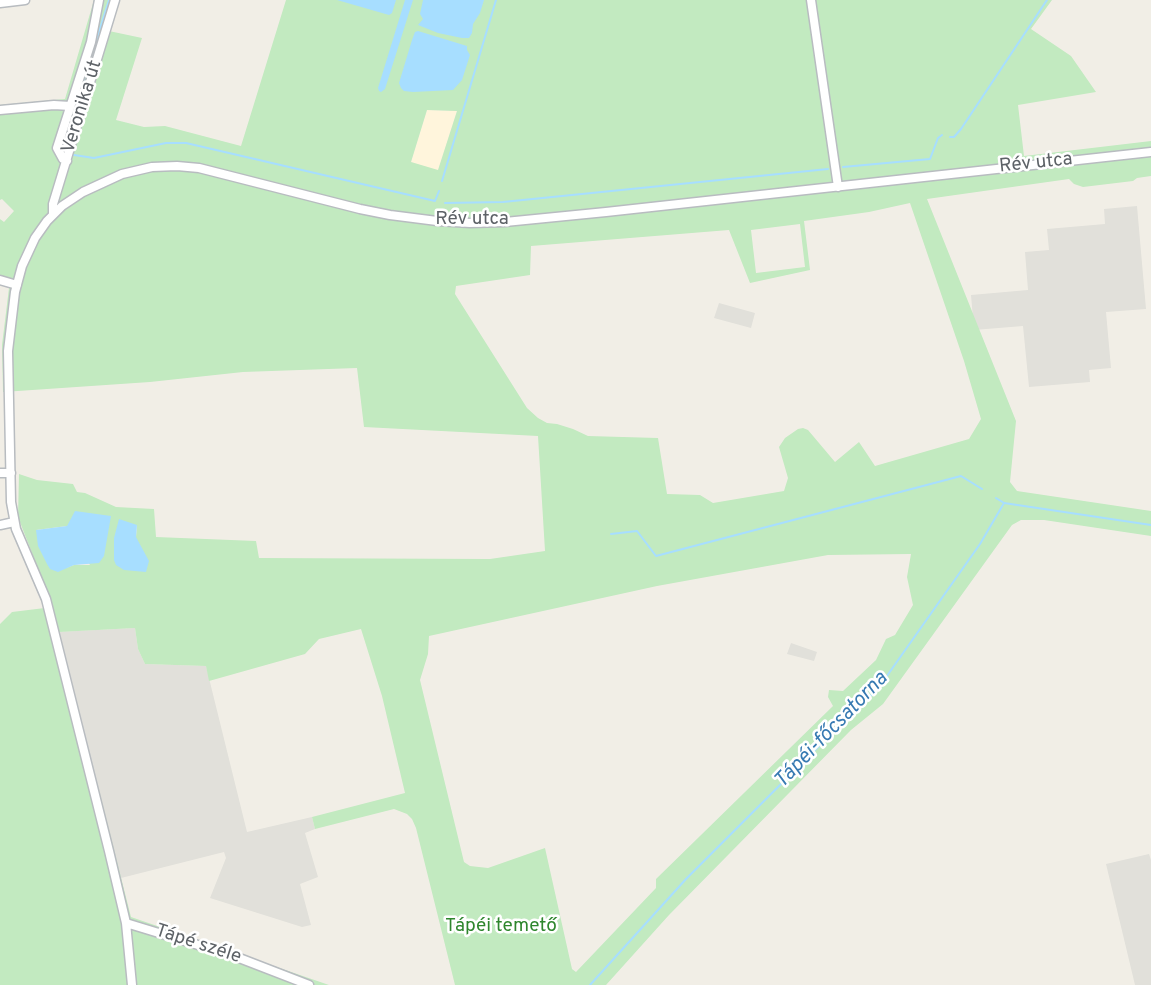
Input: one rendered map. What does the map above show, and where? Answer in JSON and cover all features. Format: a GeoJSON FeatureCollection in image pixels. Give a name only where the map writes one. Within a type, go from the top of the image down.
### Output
{"type":"FeatureCollection","features":[{"type":"Feature","properties":{"kind":"street"},"geometry":{"type":"LineString","coordinates":[[0,3],[25,0]]}},
{"type":"Feature","properties":{"kind":"street"},"geometry":{"type":"LineString","coordinates":[[67,161],[63,159],[58,148],[91,42],[99,0]]}},
{"type":"Feature","properties":{"kind":"street","name":"Veronika út"},"geometry":{"type":"LineString","coordinates":[[53,214],[53,204],[115,0]]}},
{"type":"Feature","properties":{"kind":"street"},"geometry":{"type":"LineString","coordinates":[[811,0],[838,187]]}},
{"type":"Feature","properties":{"kind":"street"},"geometry":{"type":"LineString","coordinates":[[0,110],[70,106]]}},
{"type":"Feature","properties":{"kind":"street","name":"Rév utca"},"geometry":{"type":"LineString","coordinates":[[132,985],[126,923],[46,600],[14,522],[11,502],[10,448],[4,394],[17,285],[30,247],[53,214],[78,195],[122,174],[152,167],[199,168],[380,214],[470,223],[606,212],[1151,152]]}},
{"type":"Feature","properties":{"kind":"street"},"geometry":{"type":"LineString","coordinates":[[0,280],[17,285]]}},
{"type":"Feature","properties":{"kind":"street"},"geometry":{"type":"LineString","coordinates":[[0,473],[10,473]]}},
{"type":"Feature","properties":{"kind":"street"},"geometry":{"type":"LineString","coordinates":[[0,526],[14,522]]}},
{"type":"Feature","properties":{"kind":"street","name":"Tápé széle"},"geometry":{"type":"LineString","coordinates":[[126,923],[234,956],[309,985]]}},
{"type":"Feature","properties":{"kind":"shaded area"},"geometry":{"type":"Polygon","coordinates":[[[427,110],[457,111],[438,171],[411,162],[427,110]]]}},
{"type":"Feature","properties":{"kind":"shaded area"},"geometry":{"type":"Polygon","coordinates":[[[1137,206],[1146,309],[1106,312],[1111,368],[1089,370],[1090,382],[1029,387],[1023,326],[974,330],[971,295],[1028,290],[1025,252],[1049,250],[1047,229],[1105,224],[1104,209],[1137,206]]]}},
{"type":"Feature","properties":{"kind":"shaded area"},"geometry":{"type":"Polygon","coordinates":[[[719,303],[755,313],[751,328],[714,318],[719,303]]]}},
{"type":"Feature","properties":{"kind":"shaded area"},"geometry":{"type":"Polygon","coordinates":[[[135,628],[138,649],[145,664],[206,666],[247,832],[312,817],[315,829],[305,833],[318,877],[300,884],[311,925],[302,927],[210,898],[226,858],[224,852],[121,878],[58,632],[135,628]]]}},
{"type":"Feature","properties":{"kind":"shaded area"},"geometry":{"type":"Polygon","coordinates":[[[791,643],[817,652],[814,661],[787,654],[791,643]]]}},
{"type":"Feature","properties":{"kind":"shaded area"},"geometry":{"type":"Polygon","coordinates":[[[1149,854],[1151,985],[1135,985],[1106,864],[1149,854]]]}},
{"type":"Feature","properties":{"kind":"green space","name":"Tápéi temető"},"geometry":{"type":"Polygon","coordinates":[[[94,0],[119,0],[109,31],[142,38],[116,120],[144,127],[165,126],[241,146],[286,0],[1052,0],[1031,29],[1071,56],[1096,92],[1018,105],[1024,156],[1151,141],[1151,176],[1083,187],[1069,179],[927,199],[1016,421],[1010,482],[1017,491],[1151,511],[1151,536],[1044,520],[1021,520],[1012,525],[883,704],[851,730],[669,915],[606,985],[455,985],[412,819],[394,809],[315,829],[312,817],[405,793],[382,696],[361,629],[319,639],[305,654],[209,681],[206,666],[145,664],[138,649],[135,628],[59,632],[131,917],[329,985],[0,985],[0,624],[12,612],[53,607],[18,517],[19,474],[37,480],[73,484],[77,492],[116,507],[154,509],[156,537],[256,541],[259,558],[490,559],[545,551],[538,436],[364,427],[357,368],[243,372],[150,382],[3,392],[2,345],[9,288],[0,284],[0,219],[4,222],[14,211],[0,200],[0,105],[65,99],[94,0]],[[427,110],[411,162],[438,170],[457,111],[427,110]],[[910,203],[804,221],[810,270],[750,283],[729,230],[531,246],[530,275],[456,286],[455,294],[527,408],[538,418],[588,436],[658,438],[667,494],[700,495],[713,503],[784,491],[788,478],[779,447],[785,438],[803,428],[808,430],[835,462],[859,442],[875,466],[969,439],[981,419],[910,203]],[[800,224],[751,230],[756,273],[805,267],[800,224]],[[137,525],[114,538],[114,560],[136,537],[137,525]],[[67,526],[36,530],[66,568],[90,565],[67,526]],[[911,554],[828,555],[657,586],[429,636],[428,654],[420,680],[464,862],[470,866],[488,868],[545,848],[572,969],[576,972],[656,888],[656,879],[833,706],[828,697],[829,690],[843,691],[876,660],[886,639],[895,635],[913,605],[907,577],[911,554]]]}},
{"type":"Feature","properties":{"kind":"water"},"geometry":{"type":"Polygon","coordinates":[[[337,0],[396,0],[389,15],[337,0]]]}},
{"type":"Feature","properties":{"kind":"water"},"geometry":{"type":"Polygon","coordinates":[[[405,0],[413,0],[385,89],[381,92],[378,88],[405,0]]]}},
{"type":"Feature","properties":{"kind":"water"},"geometry":{"type":"Polygon","coordinates":[[[423,0],[484,0],[473,24],[472,33],[469,38],[462,38],[418,25],[423,19],[420,14],[423,0]]]}},
{"type":"Feature","properties":{"kind":"water"},"geometry":{"type":"Polygon","coordinates":[[[418,31],[467,46],[470,55],[462,80],[453,90],[413,92],[401,88],[399,83],[412,40],[418,31]]]}},
{"type":"Feature","properties":{"kind":"water"},"geometry":{"type":"Polygon","coordinates":[[[75,511],[111,516],[104,556],[99,563],[74,565],[58,572],[50,569],[47,564],[38,546],[36,530],[67,526],[75,511]]]}},
{"type":"Feature","properties":{"kind":"water"},"geometry":{"type":"Polygon","coordinates":[[[119,519],[137,525],[136,537],[149,561],[146,572],[124,570],[116,565],[114,538],[119,519]]]}},
{"type":"Feature","properties":{"kind":"waterway"},"geometry":{"type":"LineString","coordinates":[[64,152],[62,149],[109,0]]}},
{"type":"Feature","properties":{"kind":"waterway"},"geometry":{"type":"LineString","coordinates":[[442,181],[496,0]]}},
{"type":"Feature","properties":{"kind":"waterway"},"geometry":{"type":"LineString","coordinates":[[950,137],[954,137],[961,129],[1047,0]]}},
{"type":"Feature","properties":{"kind":"waterway"},"geometry":{"type":"LineString","coordinates":[[843,167],[930,159],[938,138],[942,135]]}},
{"type":"Feature","properties":{"kind":"waterway"},"geometry":{"type":"LineString","coordinates":[[74,155],[94,158],[166,143],[186,143],[435,201],[439,191]]}},
{"type":"Feature","properties":{"kind":"waterway"},"geometry":{"type":"LineString","coordinates":[[445,203],[503,202],[828,169]]}},
{"type":"Feature","properties":{"kind":"waterway"},"geometry":{"type":"LineString","coordinates":[[611,534],[637,531],[656,556],[961,476],[982,489]]}},
{"type":"Feature","properties":{"kind":"waterway","name":"Tápéi-főcsatorna"},"geometry":{"type":"LineString","coordinates":[[996,498],[1004,503],[1151,525]]}},
{"type":"Feature","properties":{"kind":"waterway","name":"Tápéi-főcsatorna"},"geometry":{"type":"LineString","coordinates":[[590,985],[686,879],[877,690],[980,544],[1004,503]]}}]}
